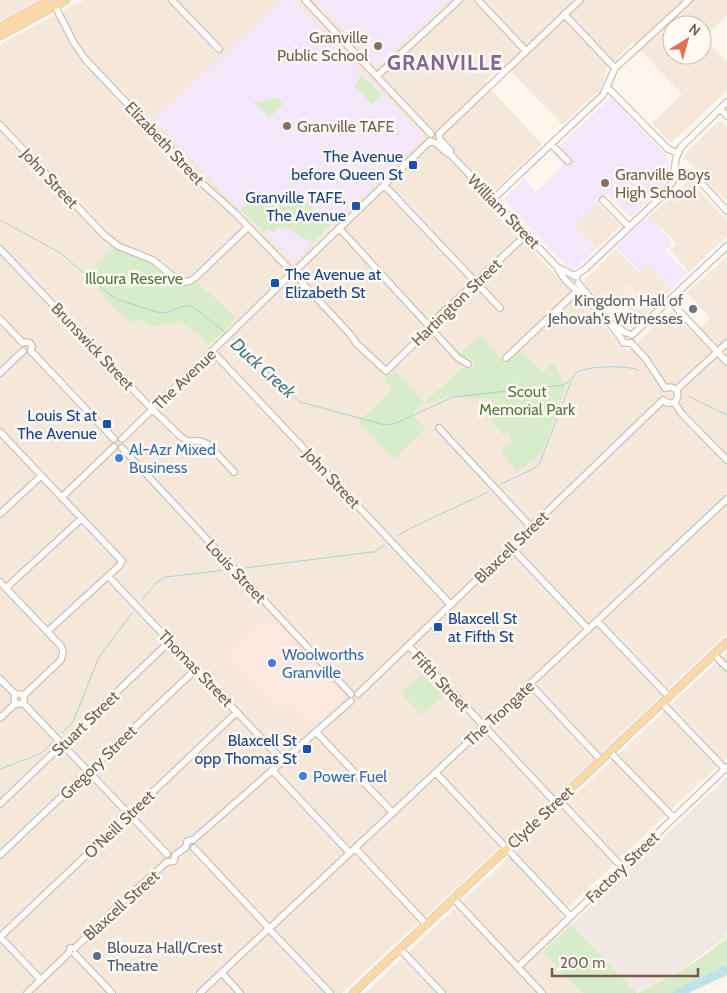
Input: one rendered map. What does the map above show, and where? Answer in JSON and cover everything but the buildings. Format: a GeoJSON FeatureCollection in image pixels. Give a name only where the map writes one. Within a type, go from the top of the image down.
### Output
{"type":"FeatureCollection","features":[{"type":"Feature","properties":{"kind":"main road"},"geometry":{"type":"LineString","coordinates":[[0,27],[53,3],[66,0]]}},
{"type":"Feature","properties":{"kind":"main road"},"geometry":{"type":"LineString","coordinates":[[0,36],[53,3]]}},
{"type":"Feature","properties":{"kind":"main road","name":"Clyde Street"},"geometry":{"type":"LineString","coordinates":[[353,993],[727,642]]}},
{"type":"Feature","properties":{"kind":"street"},"geometry":{"type":"LineString","coordinates":[[172,0],[219,49]]}},
{"type":"Feature","properties":{"kind":"street"},"geometry":{"type":"LineString","coordinates":[[305,0],[431,134],[429,136],[436,140]]}},
{"type":"Feature","properties":{"kind":"street"},"geometry":{"type":"LineString","coordinates":[[377,76],[459,0]]}},
{"type":"Feature","properties":{"kind":"street"},"geometry":{"type":"LineString","coordinates":[[478,0],[526,51]]}},
{"type":"Feature","properties":{"kind":"street"},"geometry":{"type":"LineString","coordinates":[[297,269],[297,277],[293,279],[288,277],[287,272],[289,269],[297,269],[384,185],[436,140],[580,0]]}},
{"type":"Feature","properties":{"kind":"street"},"geometry":{"type":"LineString","coordinates":[[493,199],[599,99],[607,87],[615,68],[689,0]]}},
{"type":"Feature","properties":{"kind":"street","name":"Elizabeth Street"},"geometry":{"type":"LineString","coordinates":[[53,3],[74,43],[86,60],[204,185],[248,226],[289,269]]}},
{"type":"Feature","properties":{"kind":"street"},"geometry":{"type":"LineString","coordinates":[[564,14],[615,68]]}},
{"type":"Feature","properties":{"kind":"street"},"geometry":{"type":"LineString","coordinates":[[607,87],[668,149],[678,152]]}},
{"type":"Feature","properties":{"kind":"street"},"geometry":{"type":"LineString","coordinates":[[506,358],[585,269],[663,196],[673,181],[678,152],[682,145],[727,102]]}},
{"type":"Feature","properties":{"kind":"street"},"geometry":{"type":"LineString","coordinates":[[720,109],[727,116]]}},
{"type":"Feature","properties":{"kind":"street","name":"John Street"},"geometry":{"type":"LineString","coordinates":[[0,125],[104,235],[118,246],[153,260],[175,278],[185,282],[190,281],[248,226]]}},
{"type":"Feature","properties":{"kind":"street","name":"William Street"},"geometry":{"type":"LineString","coordinates":[[436,140],[557,267],[619,328],[629,334]]}},
{"type":"Feature","properties":{"kind":"street"},"geometry":{"type":"LineString","coordinates":[[551,144],[568,162]]}},
{"type":"Feature","properties":{"kind":"street"},"geometry":{"type":"LineString","coordinates":[[676,170],[683,171],[692,176],[727,211]]}},
{"type":"Feature","properties":{"kind":"street"},"geometry":{"type":"LineString","coordinates":[[384,185],[500,308]]}},
{"type":"Feature","properties":{"kind":"street"},"geometry":{"type":"LineString","coordinates":[[603,200],[629,227]]}},
{"type":"Feature","properties":{"kind":"street"},"geometry":{"type":"LineString","coordinates":[[339,228],[458,358],[468,364]]}},
{"type":"Feature","properties":{"kind":"street","name":"Hartington Street"},"geometry":{"type":"LineString","coordinates":[[297,277],[350,334],[356,343],[386,371],[475,282],[527,234]]}},
{"type":"Feature","properties":{"kind":"street"},"geometry":{"type":"LineString","coordinates":[[631,343],[626,344],[622,340],[623,336],[629,334],[669,300],[727,246]]}},
{"type":"Feature","properties":{"kind":"street","name":"Brunswick Street"},"geometry":{"type":"LineString","coordinates":[[0,248],[180,436],[187,441],[200,441],[208,444],[234,472]]}},
{"type":"Feature","properties":{"kind":"street","name":"The Avenue"},"geometry":{"type":"LineString","coordinates":[[122,439],[288,277]]}},
{"type":"Feature","properties":{"kind":"street","name":"William Street"},"geometry":{"type":"LineString","coordinates":[[574,282],[616,330],[622,340]]}},
{"type":"Feature","properties":{"kind":"street"},"geometry":{"type":"LineString","coordinates":[[669,300],[727,362]]}},
{"type":"Feature","properties":{"kind":"street"},"geometry":{"type":"LineString","coordinates":[[0,318],[23,343],[30,343],[32,346],[31,351],[114,439]]}},
{"type":"Feature","properties":{"kind":"street"},"geometry":{"type":"LineString","coordinates":[[629,334],[633,340],[631,343]]}},
{"type":"Feature","properties":{"kind":"street"},"geometry":{"type":"LineString","coordinates":[[23,343],[21,347],[23,351]]}},
{"type":"Feature","properties":{"kind":"street"},"geometry":{"type":"LineString","coordinates":[[631,343],[646,359],[665,388]]}},
{"type":"Feature","properties":{"kind":"street"},"geometry":{"type":"LineString","coordinates":[[676,390],[727,343]]}},
{"type":"Feature","properties":{"kind":"street"},"geometry":{"type":"LineString","coordinates":[[0,373],[23,351],[31,351]]}},
{"type":"Feature","properties":{"kind":"street","name":"John Street"},"geometry":{"type":"LineString","coordinates":[[212,351],[451,605]]}},
{"type":"Feature","properties":{"kind":"street"},"geometry":{"type":"LineString","coordinates":[[670,387],[676,390],[678,396],[674,402],[669,404],[663,400],[662,395],[665,388],[670,387]]}},
{"type":"Feature","properties":{"kind":"street","name":"Blaxcell Street"},"geometry":{"type":"LineString","coordinates":[[358,694],[663,400]]}},
{"type":"Feature","properties":{"kind":"street"},"geometry":{"type":"LineString","coordinates":[[674,402],[682,414],[727,460]]}},
{"type":"Feature","properties":{"kind":"street"},"geometry":{"type":"LineString","coordinates":[[439,428],[531,527]]}},
{"type":"Feature","properties":{"kind":"street"},"geometry":{"type":"LineString","coordinates":[[1,434],[122,561],[48,632]]}},
{"type":"Feature","properties":{"kind":"street"},"geometry":{"type":"LineString","coordinates":[[114,439],[117,437],[124,442],[122,448],[114,447]]}},
{"type":"Feature","properties":{"kind":"street"},"geometry":{"type":"LineString","coordinates":[[114,439],[112,444],[114,447]]}},
{"type":"Feature","properties":{"kind":"street"},"geometry":{"type":"LineString","coordinates":[[62,497],[114,447]]}},
{"type":"Feature","properties":{"kind":"street","name":"Louis Street"},"geometry":{"type":"LineString","coordinates":[[122,448],[351,694]]}},
{"type":"Feature","properties":{"kind":"street"},"geometry":{"type":"LineString","coordinates":[[0,514],[41,476]]}},
{"type":"Feature","properties":{"kind":"street","name":"The Trongate"},"geometry":{"type":"LineString","coordinates":[[200,993],[727,499]]}},
{"type":"Feature","properties":{"kind":"street"},"geometry":{"type":"LineString","coordinates":[[6,588],[82,518]]}},
{"type":"Feature","properties":{"kind":"street"},"geometry":{"type":"LineString","coordinates":[[511,547],[588,630]]}},
{"type":"Feature","properties":{"kind":"street","name":"Thomas Street"},"geometry":{"type":"LineString","coordinates":[[108,576],[283,761]]}},
{"type":"Feature","properties":{"kind":"street"},"geometry":{"type":"LineString","coordinates":[[0,582],[63,650],[61,660],[19,704],[16,703],[0,718]]}},
{"type":"Feature","properties":{"kind":"street"},"geometry":{"type":"LineString","coordinates":[[597,621],[668,697]]}},
{"type":"Feature","properties":{"kind":"street","name":"Stuart Street"},"geometry":{"type":"LineString","coordinates":[[0,804],[170,641]]}},
{"type":"Feature","properties":{"kind":"street","name":"Fifth Street"},"geometry":{"type":"LineString","coordinates":[[409,646],[622,867]]}},
{"type":"Feature","properties":{"kind":"street"},"geometry":{"type":"LineString","coordinates":[[714,654],[727,668]]}},
{"type":"Feature","properties":{"kind":"street","name":"Gregory Street"},"geometry":{"type":"LineString","coordinates":[[0,855],[196,669]]}},
{"type":"Feature","properties":{"kind":"street"},"geometry":{"type":"LineString","coordinates":[[0,679],[16,695],[19,694],[62,744],[167,854],[175,855]]}},
{"type":"Feature","properties":{"kind":"street"},"geometry":{"type":"LineString","coordinates":[[530,684],[601,760]]}},
{"type":"Feature","properties":{"kind":"street"},"geometry":{"type":"LineString","coordinates":[[167,854],[165,858],[167,862],[174,862],[175,855],[186,847],[187,840],[193,840],[351,701],[357,701],[358,694],[355,692],[351,694],[349,697],[351,701]]}},
{"type":"Feature","properties":{"kind":"street"},"geometry":{"type":"LineString","coordinates":[[16,695],[14,700],[16,703]]}},
{"type":"Feature","properties":{"kind":"street"},"geometry":{"type":"LineString","coordinates":[[662,703],[726,768]]}},
{"type":"Feature","properties":{"kind":"street","name":"O'Neill Street"},"geometry":{"type":"LineString","coordinates":[[0,937],[237,712]]}},
{"type":"Feature","properties":{"kind":"street"},"geometry":{"type":"LineString","coordinates":[[316,732],[393,813]]}},
{"type":"Feature","properties":{"kind":"street"},"geometry":{"type":"LineString","coordinates":[[610,752],[674,818]]}},
{"type":"Feature","properties":{"kind":"street","name":"Factory Street"},"geometry":{"type":"LineString","coordinates":[[518,967],[726,768]]}},
{"type":"Feature","properties":{"kind":"street"},"geometry":{"type":"LineString","coordinates":[[272,770],[350,853]]}},
{"type":"Feature","properties":{"kind":"street"},"geometry":{"type":"LineString","coordinates":[[436,773],[570,916]]}},
{"type":"Feature","properties":{"kind":"street"},"geometry":{"type":"LineString","coordinates":[[193,840],[196,844],[194,848]]}},
{"type":"Feature","properties":{"kind":"street"},"geometry":{"type":"LineString","coordinates":[[186,847],[194,848],[330,993]]}},
{"type":"Feature","properties":{"kind":"street"},"geometry":{"type":"LineString","coordinates":[[355,848],[426,924]]}},
{"type":"Feature","properties":{"kind":"street","name":"Blaxcell Street"},"geometry":{"type":"LineString","coordinates":[[27,993],[167,862]]}},
{"type":"Feature","properties":{"kind":"street"},"geometry":{"type":"LineString","coordinates":[[454,898],[542,993]]}},
{"type":"Feature","properties":{"kind":"street"},"geometry":{"type":"LineString","coordinates":[[0,937],[40,980]]}},
{"type":"Feature","properties":{"kind":"street"},"geometry":{"type":"LineString","coordinates":[[400,949],[442,993]]}},
{"type":"Feature","properties":{"kind":"street"},"geometry":{"type":"LineString","coordinates":[[73,952],[112,993]]}},
{"type":"Feature","properties":{"kind":"street"},"geometry":{"type":"LineString","coordinates":[[222,973],[240,993]]}},
{"type":"Feature","properties":{"kind":"shaded area"},"geometry":{"type":"Polygon","coordinates":[[[0,0],[39,0],[0,21],[0,0]]]}},
{"type":"Feature","properties":{"kind":"shaded area"},"geometry":{"type":"Polygon","coordinates":[[[84,0],[727,0],[727,15],[712,29],[712,15],[662,15],[662,65],[712,65],[712,46],[727,62],[727,91],[671,143],[652,123],[682,95],[633,42],[606,69],[602,88],[562,125],[503,63],[484,82],[542,144],[484,200],[628,351],[671,311],[694,334],[710,318],[687,293],[727,256],[727,633],[547,804],[342,993],[0,993],[0,44],[84,0]]]}},
{"type":"Feature","properties":{"kind":"shaded area","name":"Granville TAFE"},"geometry":{"type":"Polygon","coordinates":[[[282,0],[293,0],[422,137],[420,142],[293,262],[240,210],[154,119],[282,0]]]}},
{"type":"Feature","properties":{"kind":"shaded area","name":"Granville Public School"},"geometry":{"type":"Polygon","coordinates":[[[315,0],[448,0],[377,66],[315,0]]]}},
{"type":"Feature","properties":{"kind":"shaded area","name":"Granville Boys High School"},"geometry":{"type":"Polygon","coordinates":[[[611,97],[669,159],[669,172],[664,185],[631,217],[608,194],[574,225],[596,249],[572,272],[503,199],[524,179],[536,192],[563,166],[552,153],[611,97]]]}},
{"type":"Feature","properties":{"kind":"shaded area"},"geometry":{"type":"Polygon","coordinates":[[[718,122],[722,122],[727,127],[726,201],[684,157],[688,150],[718,122]]]}},
{"type":"Feature","properties":{"kind":"shaded area"},"geometry":{"type":"Polygon","coordinates":[[[689,180],[727,220],[727,236],[689,272],[670,250],[677,244],[649,217],[689,180]]]}},
{"type":"Feature","properties":{"kind":"shaded area"},"geometry":{"type":"Polygon","coordinates":[[[598,202],[618,223],[619,227],[596,249],[574,225],[598,202]]]}},
{"type":"Feature","properties":{"kind":"shaded area"},"geometry":{"type":"Polygon","coordinates":[[[648,216],[673,243],[665,251],[687,274],[671,289],[648,265],[640,272],[616,247],[648,216]]]}},
{"type":"Feature","properties":{"kind":"shaded area"},"geometry":{"type":"Polygon","coordinates":[[[616,249],[639,273],[648,265],[671,290],[651,309],[628,285],[622,290],[645,314],[638,320],[615,296],[605,305],[584,284],[585,279],[616,249]]]}},
{"type":"Feature","properties":{"kind":"shaded area"},"geometry":{"type":"Polygon","coordinates":[[[627,285],[651,309],[645,314],[621,290],[627,285]]]}},
{"type":"Feature","properties":{"kind":"shaded area"},"geometry":{"type":"Polygon","coordinates":[[[269,616],[344,697],[309,728],[288,706],[280,714],[225,656],[269,616]]]}},
{"type":"Feature","properties":{"kind":"shaded area"},"geometry":{"type":"Polygon","coordinates":[[[727,652],[727,757],[560,915],[571,925],[543,952],[582,993],[365,993],[727,652]]]}},
{"type":"Feature","properties":{"kind":"shaded area"},"geometry":{"type":"Polygon","coordinates":[[[727,777],[726,937],[688,965],[637,993],[571,925],[727,777]]]}},
{"type":"Feature","properties":{"kind":"green space"},"geometry":{"type":"Polygon","coordinates":[[[361,74],[382,95],[372,105],[355,87],[361,74]]]}},
{"type":"Feature","properties":{"kind":"green space"},"geometry":{"type":"Polygon","coordinates":[[[277,98],[283,104],[269,118],[253,102],[277,98]]]}},
{"type":"Feature","properties":{"kind":"green space"},"geometry":{"type":"Polygon","coordinates":[[[259,193],[276,199],[284,207],[299,194],[330,226],[313,243],[285,228],[278,227],[273,233],[269,229],[265,233],[240,210],[259,193]]]}},
{"type":"Feature","properties":{"kind":"green space","name":"Illoura Reserve"},"geometry":{"type":"Polygon","coordinates":[[[115,245],[153,262],[187,284],[197,282],[236,317],[230,322],[232,324],[208,345],[202,337],[179,321],[154,327],[141,319],[133,324],[115,309],[98,289],[102,283],[90,271],[115,245]]]}},
{"type":"Feature","properties":{"kind":"green space","name":"Scout Memorial Park"},"geometry":{"type":"Polygon","coordinates":[[[480,335],[506,363],[520,351],[543,373],[553,362],[566,387],[542,453],[517,472],[501,452],[512,440],[508,432],[503,435],[492,422],[497,409],[490,399],[447,397],[427,404],[425,402],[462,368],[469,369],[473,367],[473,359],[462,357],[459,354],[480,335]]]}},
{"type":"Feature","properties":{"kind":"green space"},"geometry":{"type":"Polygon","coordinates":[[[394,370],[424,402],[412,414],[426,429],[394,459],[358,422],[392,389],[383,379],[394,370]]]}},
{"type":"Feature","properties":{"kind":"green space"},"geometry":{"type":"Polygon","coordinates":[[[425,671],[445,693],[422,715],[401,693],[425,671]]]}},
{"type":"Feature","properties":{"kind":"green space"},"geometry":{"type":"Polygon","coordinates":[[[571,925],[637,993],[582,993],[543,952],[571,925]]]}},
{"type":"Feature","properties":{"kind":"green space"},"geometry":{"type":"Polygon","coordinates":[[[727,938],[727,965],[712,975],[673,993],[638,993],[694,963],[727,938]]]}},
{"type":"Feature","properties":{"kind":"waterway","name":"Duck Creek"},"geometry":{"type":"LineString","coordinates":[[0,220],[59,252],[119,300],[160,313],[184,306],[192,306],[226,333]]}},
{"type":"Feature","properties":{"kind":"waterway","name":"Duck Creek"},"geometry":{"type":"LineString","coordinates":[[231,337],[300,402],[385,425],[394,424],[453,397],[562,385],[585,369],[618,367],[638,370]]}},
{"type":"Feature","properties":{"kind":"waterway"},"geometry":{"type":"LineString","coordinates":[[501,484],[539,465],[571,382]]}},
{"type":"Feature","properties":{"kind":"waterway","name":"Duck Creek"},"geometry":{"type":"LineString","coordinates":[[688,396],[727,415]]}},
{"type":"Feature","properties":{"kind":"waterway"},"geometry":{"type":"LineString","coordinates":[[397,536],[488,492]]}},
{"type":"Feature","properties":{"kind":"waterway"},"geometry":{"type":"LineString","coordinates":[[245,568],[375,552],[384,545]]}},
{"type":"Feature","properties":{"kind":"waterway"},"geometry":{"type":"LineString","coordinates":[[142,600],[156,583],[165,577],[226,570]]}},
{"type":"Feature","properties":{"kind":"waterway"},"geometry":{"type":"LineString","coordinates":[[62,733],[73,722],[99,657],[132,613]]}},
{"type":"Feature","properties":{"kind":"waterway"},"geometry":{"type":"LineString","coordinates":[[0,769],[40,754],[52,743]]}},
{"type":"Feature","properties":{"kind":"waterway"},"geometry":{"type":"LineString","coordinates":[[678,993],[727,970]]}},
{"type":"Feature","properties":{"kind":"place","name":"Granville Public School"},"geometry":{"type":"Point","coordinates":[378,46]}},
{"type":"Feature","properties":{"kind":"place","name":"Granville TAFE"},"geometry":{"type":"Point","coordinates":[287,126]}},
{"type":"Feature","properties":{"kind":"place","name":"The Avenue before Queen St"},"geometry":{"type":"Point","coordinates":[413,165]}},
{"type":"Feature","properties":{"kind":"place","name":"Granville Boys High School"},"geometry":{"type":"Point","coordinates":[605,183]}},
{"type":"Feature","properties":{"kind":"place","name":"Granville TAFE, The Avenue"},"geometry":{"type":"Point","coordinates":[356,206]}},
{"type":"Feature","properties":{"kind":"place","name":"The Avenue at Elizabeth St"},"geometry":{"type":"Point","coordinates":[275,283]}},
{"type":"Feature","properties":{"kind":"place","name":"Kingdom Hall of Jehovah's Witnesses"},"geometry":{"type":"Point","coordinates":[693,309]}},
{"type":"Feature","properties":{"kind":"place","name":"Louis St at The Avenue"},"geometry":{"type":"Point","coordinates":[107,424]}},
{"type":"Feature","properties":{"kind":"place","name":"Al-Azr Mixed Business"},"geometry":{"type":"Point","coordinates":[119,458]}},
{"type":"Feature","properties":{"kind":"place","name":"Blaxcell St at Fifth St"},"geometry":{"type":"Point","coordinates":[438,627]}},
{"type":"Feature","properties":{"kind":"place","name":"Woolworths Granville"},"geometry":{"type":"Point","coordinates":[272,663]}},
{"type":"Feature","properties":{"kind":"place","name":"Blaxcell St opp Thomas St"},"geometry":{"type":"Point","coordinates":[307,749]}},
{"type":"Feature","properties":{"kind":"place","name":"Power Fuel"},"geometry":{"type":"Point","coordinates":[303,776]}},
{"type":"Feature","properties":{"kind":"place","name":"Blouza Hall/Crest Theatre"},"geometry":{"type":"Point","coordinates":[97,956]}},
{"type":"Feature","properties":{"kind":"district","name":"GRANVILLE"},"geometry":{"type":"Point","coordinates":[445,63]}}]}
